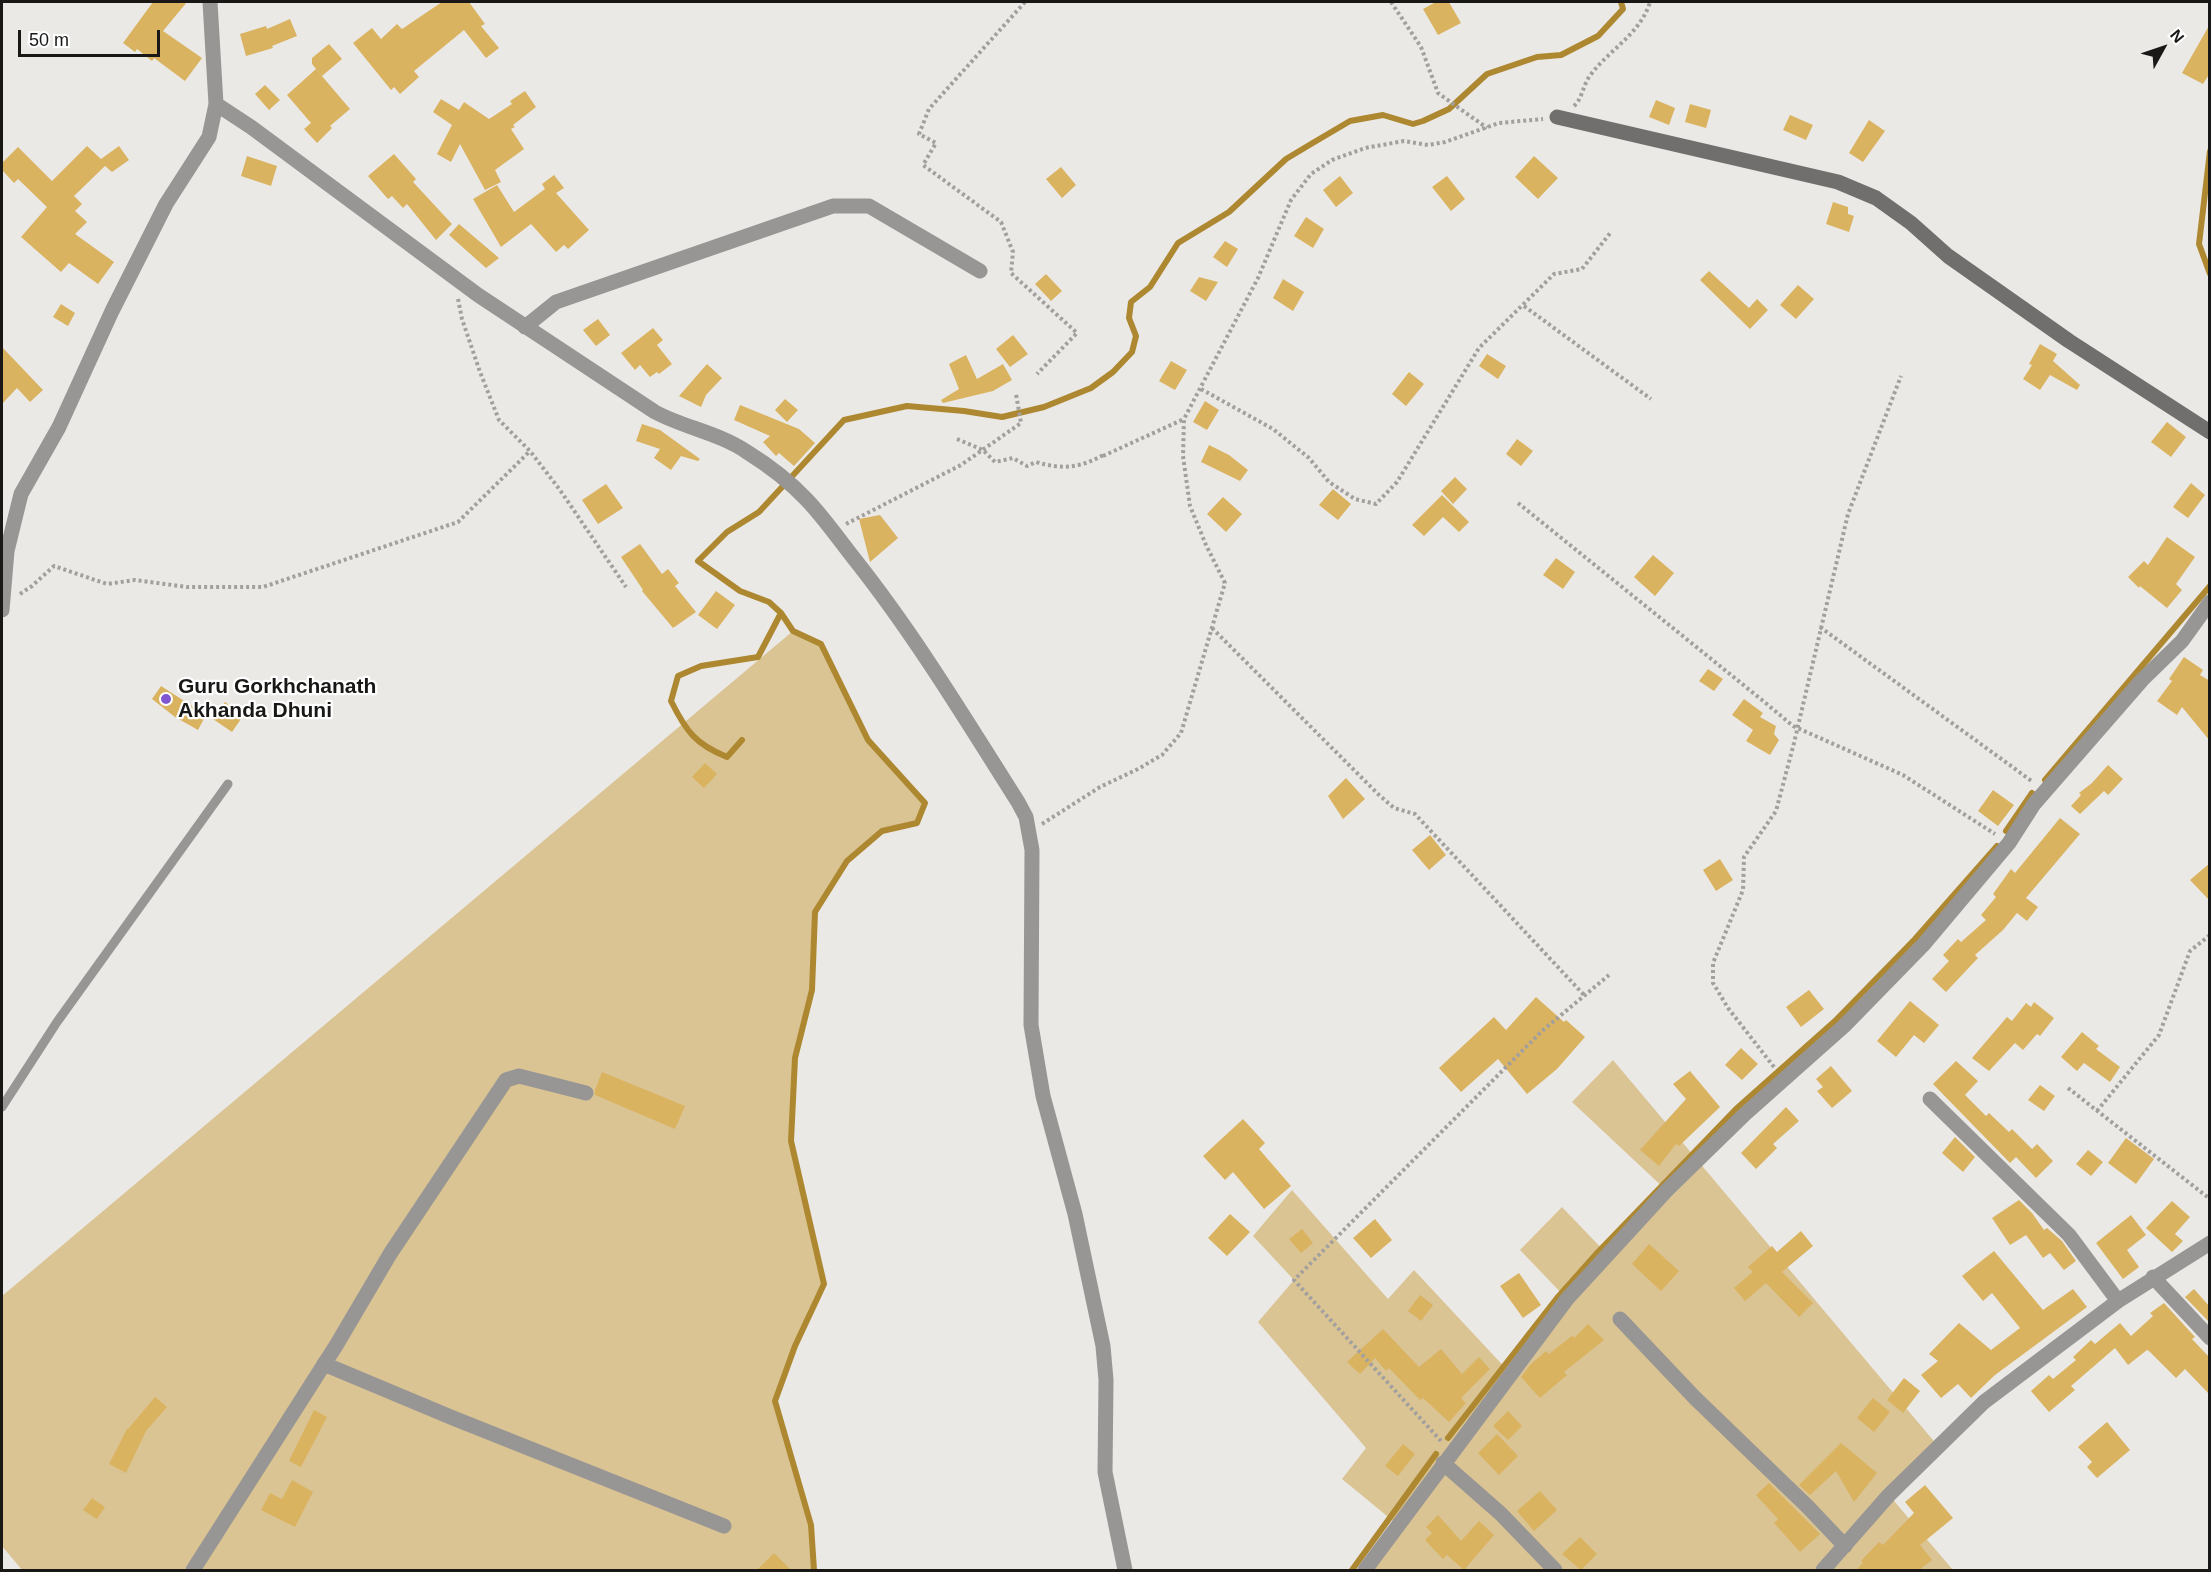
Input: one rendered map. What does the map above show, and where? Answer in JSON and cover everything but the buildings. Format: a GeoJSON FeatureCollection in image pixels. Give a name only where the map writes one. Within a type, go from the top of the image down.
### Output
{"type":"FeatureCollection","features":[{"type":"Feature","properties":{"kind":"street"},"geometry":{"type":"LineString","coordinates":[[2,607],[7,551],[21,494],[59,427],[112,311],[166,204],[209,137],[216,104],[210,2]]}},
{"type":"Feature","properties":{"kind":"street"},"geometry":{"type":"LineString","coordinates":[[216,104],[525,327],[669,420],[721,438],[747,451],[807,500],[916,642],[1018,802],[1030,832],[1032,850],[1031,1025],[1043,1096],[1075,1214],[1104,1346],[1105,1472],[1125,1570]]}},
{"type":"Feature","properties":{"kind":"street"},"geometry":{"type":"LineString","coordinates":[[1557,117],[1838,182],[1876,198],[1911,223],[1948,256],[2068,341],[2210,432]]}},
{"type":"Feature","properties":{"kind":"street"},"geometry":{"type":"LineString","coordinates":[[525,327],[556,302],[832,206],[869,206],[980,271]]}},
{"type":"Feature","properties":{"kind":"street"},"geometry":{"type":"LineString","coordinates":[[1365,1570],[1567,1299],[1667,1191],[1745,1114],[1844,1026],[1924,944],[2008,843],[2034,804],[2142,680],[2182,641],[2210,602]]}},
{"type":"Feature","properties":{"kind":"street"},"geometry":{"type":"LineString","coordinates":[[193,1570],[241,1498],[390,1254],[506,1080],[519,1076],[586,1093]]}},
{"type":"Feature","properties":{"kind":"street"},"geometry":{"type":"LineString","coordinates":[[1930,1099],[2069,1235],[2118,1301]]}},
{"type":"Feature","properties":{"kind":"street"},"geometry":{"type":"LineString","coordinates":[[1823,1570],[1889,1495],[1984,1402],[2118,1301],[2153,1277],[2210,1244]]}},
{"type":"Feature","properties":{"kind":"street"},"geometry":{"type":"LineString","coordinates":[[2153,1277],[2210,1338]]}},
{"type":"Feature","properties":{"kind":"street"},"geometry":{"type":"LineString","coordinates":[[1620,1319],[1695,1398],[1845,1546]]}},
{"type":"Feature","properties":{"kind":"street"},"geometry":{"type":"LineString","coordinates":[[324,1364],[724,1526]]}},
{"type":"Feature","properties":{"kind":"street"},"geometry":{"type":"LineString","coordinates":[[1447,1458],[1555,1570]]}},
{"type":"Feature","properties":{"kind":"lane"},"geometry":{"type":"LineString","coordinates":[[2,1107],[57,1022],[228,784]]}},
{"type":"Feature","properties":{"kind":"path"},"geometry":{"type":"LineString","coordinates":[[1025,2],[929,109],[918,134],[936,143],[923,165],[1001,222],[1013,252],[1011,273],[1077,333],[1037,374]]}},
{"type":"Feature","properties":{"kind":"path"},"geometry":{"type":"LineString","coordinates":[[1391,2],[1421,47],[1438,93],[1487,128]]}},
{"type":"Feature","properties":{"kind":"path"},"geometry":{"type":"LineString","coordinates":[[1030,832],[1100,787],[1162,755],[1180,733],[1225,583],[1190,506],[1183,456],[1184,419],[1258,278],[1291,200],[1311,174],[1332,160],[1365,148],[1404,141],[1428,145],[1445,142],[1499,123],[1548,119],[1565,114],[1577,103],[1589,78],[1638,27],[1650,2]]}},
{"type":"Feature","properties":{"kind":"path"},"geometry":{"type":"LineString","coordinates":[[1201,388],[1273,429],[1309,458],[1329,482],[1355,499],[1376,504],[1397,482],[1479,348],[1554,274],[1582,269],[1611,232]]}},
{"type":"Feature","properties":{"kind":"path"},"geometry":{"type":"LineString","coordinates":[[453,277],[462,319],[499,420],[530,450],[626,587]]}},
{"type":"Feature","properties":{"kind":"path"},"geometry":{"type":"LineString","coordinates":[[1524,306],[1651,399]]}},
{"type":"Feature","properties":{"kind":"path"},"geometry":{"type":"LineString","coordinates":[[1772,1065],[1728,1008],[1713,983],[1713,963],[1743,890],[1744,856],[1776,811],[1798,728],[1848,514],[1900,376]]}},
{"type":"Feature","properties":{"kind":"path"},"geometry":{"type":"LineString","coordinates":[[828,525],[839,527],[866,515],[961,465],[983,450],[1021,423],[1016,394]]}},
{"type":"Feature","properties":{"kind":"path"},"geometry":{"type":"LineString","coordinates":[[957,439],[983,450],[995,462],[1013,458],[1027,466],[1036,462],[1054,467],[1078,466],[1184,419]]}},
{"type":"Feature","properties":{"kind":"path"},"geometry":{"type":"LineString","coordinates":[[2,607],[32,586],[54,566],[106,584],[135,580],[187,587],[263,587],[458,522],[530,450]]}},
{"type":"Feature","properties":{"kind":"path"},"geometry":{"type":"LineString","coordinates":[[1097,458],[1105,454]]}},
{"type":"Feature","properties":{"kind":"path"},"geometry":{"type":"LineString","coordinates":[[1518,503],[1787,722],[1903,775],[2008,843]]}},
{"type":"Feature","properties":{"kind":"path"},"geometry":{"type":"LineString","coordinates":[[1820,627],[2046,791]]}},
{"type":"Feature","properties":{"kind":"path"},"geometry":{"type":"LineString","coordinates":[[1212,628],[1378,794],[1394,808],[1415,814],[1584,995]]}},
{"type":"Feature","properties":{"kind":"path"},"geometry":{"type":"LineString","coordinates":[[2097,1112],[2159,1035],[2190,951],[2210,935]]}},
{"type":"Feature","properties":{"kind":"path"},"geometry":{"type":"LineString","coordinates":[[1447,1458],[1294,1281],[1542,1030],[1609,975]]}},
{"type":"Feature","properties":{"kind":"path"},"geometry":{"type":"LineString","coordinates":[[2068,1088],[2210,1199]]}},
{"type":"Feature","properties":{"kind":"shaded area"},"geometry":{"type":"Polygon","coordinates":[[[793,631],[821,644],[868,740],[925,803],[917,823],[882,831],[847,861],[815,912],[812,990],[795,1058],[791,1141],[824,1284],[796,1346],[775,1401],[811,1525],[814,1570],[22,1570],[2,1546],[2,1296],[793,631]]]}},
{"type":"Feature","properties":{"kind":"shaded area"},"geometry":{"type":"Polygon","coordinates":[[[1613,1060],[1938,1446],[1889,1495],[1953,1570],[1365,1570],[1398,1525],[1342,1479],[1366,1448],[1258,1322],[1294,1280],[1253,1236],[1292,1190],[1388,1299],[1414,1270],[1510,1373],[1567,1299],[1520,1250],[1562,1207],[1608,1255],[1667,1191],[1572,1102],[1613,1060]]]}},
{"type":"Feature","properties":{"kind":"waterway"},"geometry":{"type":"LineString","coordinates":[[742,740],[727,757],[699,741],[682,721],[671,701],[678,676],[701,666],[758,657],[781,613],[769,602],[740,591],[698,561],[727,532],[759,512],[844,420],[907,406],[1002,417],[1044,407],[1091,388],[1113,372],[1132,352],[1136,336],[1129,318],[1131,302],[1150,287],[1178,243],[1229,212],[1286,159],[1350,121],[1383,115],[1413,124],[1449,109],[1487,74],[1537,57],[1561,55],[1598,36],[1623,9],[1621,2]]}},
{"type":"Feature","properties":{"kind":"waterway"},"geometry":{"type":"LineString","coordinates":[[2210,151],[2199,244],[2210,274]]}},
{"type":"Feature","properties":{"kind":"waterway"},"geometry":{"type":"LineString","coordinates":[[2045,780],[2210,586]]}},
{"type":"Feature","properties":{"kind":"waterway"},"geometry":{"type":"LineString","coordinates":[[781,613],[793,631],[821,644],[868,740],[925,803],[917,823],[882,831],[847,861],[815,912],[812,990],[795,1058],[791,1141],[824,1284],[795,1346],[775,1401],[811,1525],[814,1570]]}},
{"type":"Feature","properties":{"kind":"waterway"},"geometry":{"type":"LineString","coordinates":[[2006,831],[2032,793]]}},
{"type":"Feature","properties":{"kind":"waterway"},"geometry":{"type":"LineString","coordinates":[[1448,1438],[1557,1298],[1598,1252],[1736,1109],[1835,1021],[1915,939],[1997,846]]}},
{"type":"Feature","properties":{"kind":"waterway"},"geometry":{"type":"LineString","coordinates":[[1352,1570],[1436,1454]]}},
{"type":"Feature","properties":{"kind":"place","name":"Guru Gorkhchanath Akhanda Dhuni"},"geometry":{"type":"Point","coordinates":[166,699]}}]}
